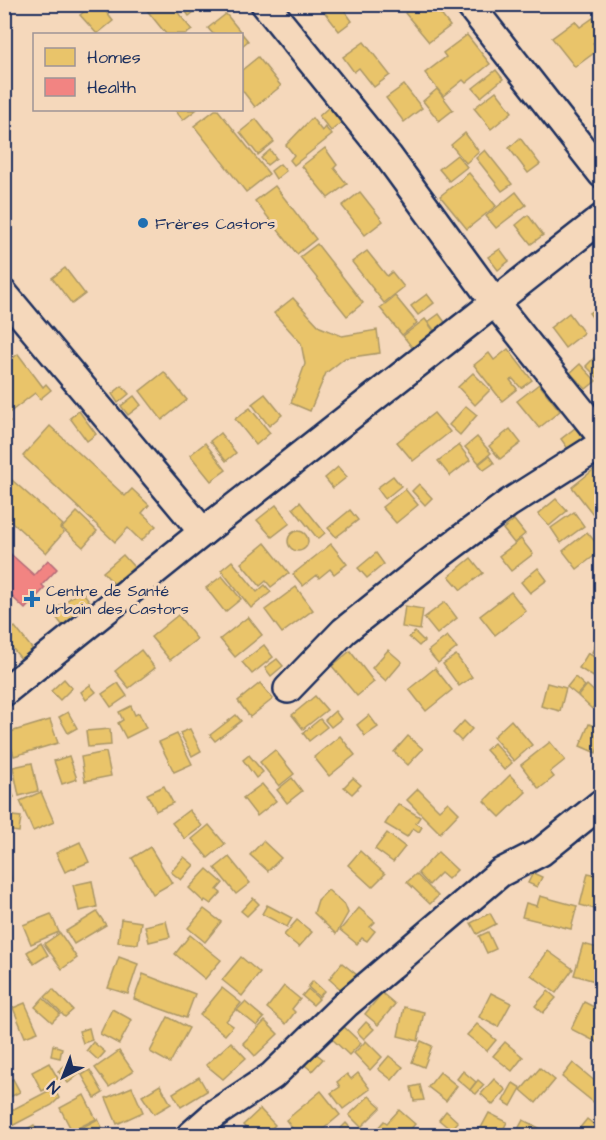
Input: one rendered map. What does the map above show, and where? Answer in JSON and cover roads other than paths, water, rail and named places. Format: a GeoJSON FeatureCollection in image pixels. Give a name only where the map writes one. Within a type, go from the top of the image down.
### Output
{"type":"FeatureCollection","features":[{"type":"Feature","properties":{"kind":"street"},"geometry":{"type":"LineString","coordinates":[[265,4],[388,156],[495,303],[602,437]]}},
{"type":"Feature","properties":{"kind":"street"},"geometry":{"type":"LineString","coordinates":[[469,4],[602,174]]}},
{"type":"Feature","properties":{"kind":"street"},"geometry":{"type":"LineString","coordinates":[[4,692],[602,218]]}},
{"type":"Feature","properties":{"kind":"street"},"geometry":{"type":"LineString","coordinates":[[4,294],[203,532]]}},
{"type":"Feature","properties":{"kind":"street"},"geometry":{"type":"LineString","coordinates":[[288,689],[344,631],[429,562],[509,503],[602,444]]}},
{"type":"Feature","properties":{"kind":"street"},"geometry":{"type":"LineString","coordinates":[[190,1136],[216,1113],[272,1076],[346,1004],[500,873],[541,852],[602,803]]}},
{"type":"Feature","properties":{"kind":"place","name":"Frères Castors"},"geometry":{"type":"Point","coordinates":[143,223]}},
{"type":"Feature","properties":{"kind":"place","name":"Centre de Santé Urbain des Castors"},"geometry":{"type":"Point","coordinates":[32,599]}}]}
